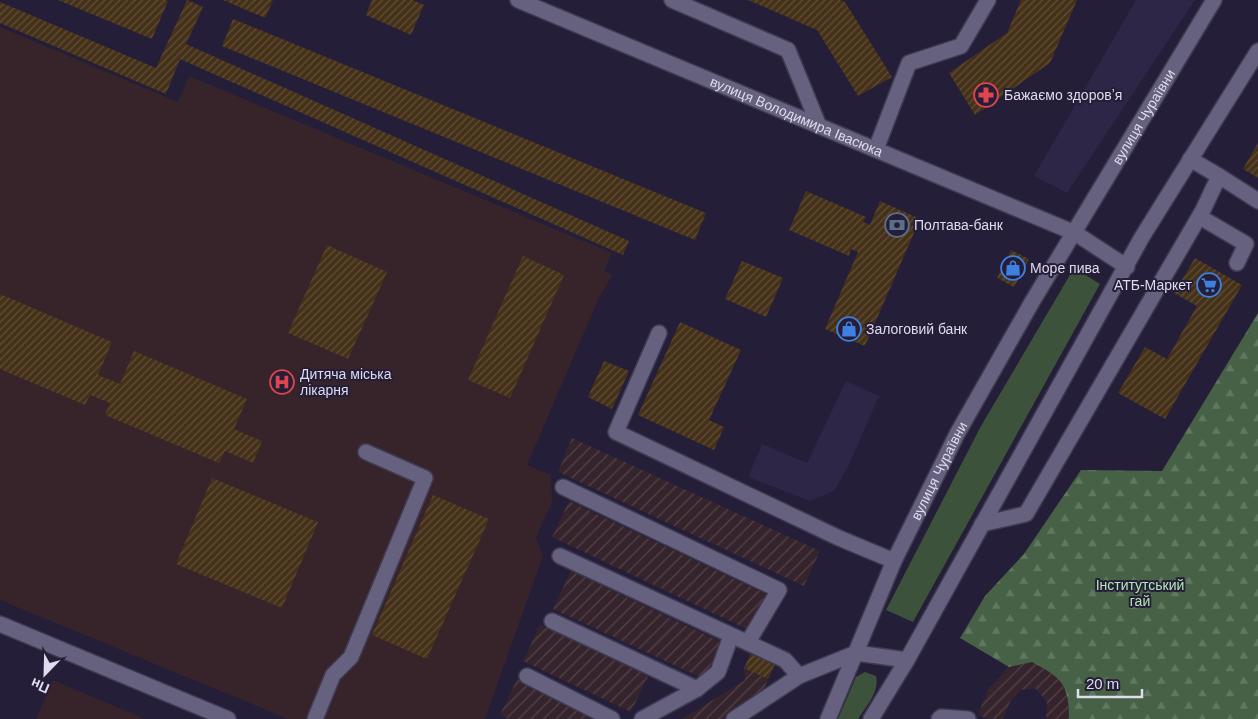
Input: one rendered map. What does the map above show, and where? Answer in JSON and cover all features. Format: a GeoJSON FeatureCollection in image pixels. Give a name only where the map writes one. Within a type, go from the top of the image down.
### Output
{"type":"FeatureCollection","features":[{"type":"Feature","properties":{"kind":"street","name":"вулиця Володимира Івасюка"},"geometry":{"type":"LineString","coordinates":[[518,0],[1075,233]]}},
{"type":"Feature","properties":{"kind":"street"},"geometry":{"type":"LineString","coordinates":[[672,0],[788,50],[819,126]]}},
{"type":"Feature","properties":{"kind":"street"},"geometry":{"type":"LineString","coordinates":[[876,150],[908,63],[961,46],[988,0]]}},
{"type":"Feature","properties":{"kind":"street","name":"вулиця Чураївни"},"geometry":{"type":"LineString","coordinates":[[828,719],[894,561],[957,434],[1032,302],[1214,0]]}},
{"type":"Feature","properties":{"kind":"street"},"geometry":{"type":"LineString","coordinates":[[871,719],[907,660],[1142,237],[1258,51]]}},
{"type":"Feature","properties":{"kind":"street"},"geometry":{"type":"LineString","coordinates":[[1190,159],[1258,201]]}},
{"type":"Feature","properties":{"kind":"street"},"geometry":{"type":"LineString","coordinates":[[982,524],[1026,514],[1200,217],[1219,176]]}},
{"type":"Feature","properties":{"kind":"street"},"geometry":{"type":"LineString","coordinates":[[1200,217],[1246,244],[1237,264]]}},
{"type":"Feature","properties":{"kind":"street"},"geometry":{"type":"LineString","coordinates":[[1075,233],[1127,267]]}},
{"type":"Feature","properties":{"kind":"street"},"geometry":{"type":"LineString","coordinates":[[660,333],[616,432],[839,538],[894,561]]}},
{"type":"Feature","properties":{"kind":"street"},"geometry":{"type":"LineString","coordinates":[[315,719],[333,675],[351,657],[425,478],[366,452]]}},
{"type":"Feature","properties":{"kind":"street"},"geometry":{"type":"LineString","coordinates":[[563,487],[779,590],[748,642]]}},
{"type":"Feature","properties":{"kind":"street"},"geometry":{"type":"LineString","coordinates":[[560,556],[785,660],[799,676]]}},
{"type":"Feature","properties":{"kind":"street"},"geometry":{"type":"LineString","coordinates":[[552,621],[697,689]]}},
{"type":"Feature","properties":{"kind":"street"},"geometry":{"type":"LineString","coordinates":[[0,624],[228,719]]}},
{"type":"Feature","properties":{"kind":"street"},"geometry":{"type":"LineString","coordinates":[[642,719],[697,689],[718,672],[731,636]]}},
{"type":"Feature","properties":{"kind":"street"},"geometry":{"type":"LineString","coordinates":[[734,719],[799,676],[856,653],[907,660]]}},
{"type":"Feature","properties":{"kind":"street"},"geometry":{"type":"LineString","coordinates":[[527,676],[612,719]]}},
{"type":"Feature","properties":{"kind":"street"},"geometry":{"type":"LineString","coordinates":[[939,719],[941,716],[968,719]]}},
{"type":"Feature","properties":{"kind":"shaded area"},"geometry":{"type":"Polygon","coordinates":[[[1136,0],[1195,0],[1067,193],[1034,176],[1136,0]]]}},
{"type":"Feature","properties":{"kind":"shaded area","name":"Дитяча міська лікарня"},"geometry":{"type":"Polygon","coordinates":[[[0,27],[178,102],[189,76],[612,253],[604,271],[612,275],[599,298],[527,465],[551,475],[552,502],[536,538],[543,556],[485,719],[288,719],[0,600],[0,27]]]}},
{"type":"Feature","properties":{"kind":"shaded area"},"geometry":{"type":"Polygon","coordinates":[[[846,381],[879,396],[849,465],[834,491],[810,501],[748,477],[762,444],[807,463],[846,381]]]}},
{"type":"Feature","properties":{"kind":"shaded area"},"geometry":{"type":"Polygon","coordinates":[[[572,438],[820,551],[804,586],[558,472],[572,438]]]}},
{"type":"Feature","properties":{"kind":"shaded area"},"geometry":{"type":"Polygon","coordinates":[[[569,501],[770,596],[753,632],[552,537],[569,501]]]}},
{"type":"Feature","properties":{"kind":"shaded area"},"geometry":{"type":"Polygon","coordinates":[[[571,571],[721,642],[704,679],[553,609],[571,571]]]}},
{"type":"Feature","properties":{"kind":"shaded area"},"geometry":{"type":"Polygon","coordinates":[[[540,625],[648,676],[631,712],[523,661],[540,625]]]}},
{"type":"Feature","properties":{"kind":"shaded area"},"geometry":{"type":"Polygon","coordinates":[[[1032,662],[1058,676],[1068,696],[1069,719],[1046,719],[1047,702],[1035,688],[1021,690],[1011,700],[1003,719],[989,719],[978,715],[988,689],[1009,667],[1032,662]]]}},
{"type":"Feature","properties":{"kind":"shaded area"},"geometry":{"type":"Polygon","coordinates":[[[744,668],[768,679],[762,695],[724,719],[682,719],[745,680],[744,668]]]}},
{"type":"Feature","properties":{"kind":"shaded area"},"geometry":{"type":"Polygon","coordinates":[[[517,679],[590,713],[588,719],[508,719],[500,715],[517,679]]]}},
{"type":"Feature","properties":{"kind":"shaded area"},"geometry":{"type":"Polygon","coordinates":[[[53,680],[145,719],[36,719],[53,680]]]}},
{"type":"Feature","properties":{"kind":"green space"},"geometry":{"type":"Polygon","coordinates":[[[1074,268],[1100,284],[913,622],[886,610],[981,426],[1074,268]]]}},
{"type":"Feature","properties":{"kind":"green space","name":"Інститутський гай"},"geometry":{"type":"Polygon","coordinates":[[[1258,313],[1258,719],[1069,719],[1069,707],[1065,689],[1050,673],[1032,662],[1009,667],[960,638],[985,596],[1024,554],[1081,470],[1162,471],[1258,313]]]}},
{"type":"Feature","properties":{"kind":"green space"},"geometry":{"type":"Polygon","coordinates":[[[865,672],[876,676],[876,688],[871,699],[858,719],[838,719],[856,677],[865,672]]]}},
{"type":"Feature","properties":{"kind":"building"},"geometry":{"type":"Polygon","coordinates":[[[58,0],[165,0],[168,1],[152,39],[58,0]]]}},
{"type":"Feature","properties":{"kind":"building"},"geometry":{"type":"Polygon","coordinates":[[[187,0],[203,7],[186,44],[629,241],[623,255],[180,59],[166,94],[0,23],[0,2],[156,68],[187,0]]]}},
{"type":"Feature","properties":{"kind":"building"},"geometry":{"type":"Polygon","coordinates":[[[223,0],[273,0],[265,18],[223,0]]]}},
{"type":"Feature","properties":{"kind":"building"},"geometry":{"type":"Polygon","coordinates":[[[372,0],[412,0],[424,5],[411,35],[366,15],[372,0]]]}},
{"type":"Feature","properties":{"kind":"building"},"geometry":{"type":"Polygon","coordinates":[[[748,0],[840,0],[845,2],[892,77],[858,96],[817,30],[748,0]]]}},
{"type":"Feature","properties":{"kind":"building"},"geometry":{"type":"Polygon","coordinates":[[[1021,0],[1077,0],[1050,63],[975,115],[949,73],[1007,33],[1021,0]]]}},
{"type":"Feature","properties":{"kind":"building"},"geometry":{"type":"Polygon","coordinates":[[[233,19],[706,213],[695,240],[222,46],[233,19]]]}},
{"type":"Feature","properties":{"kind":"building"},"geometry":{"type":"Polygon","coordinates":[[[1258,143],[1258,178],[1243,169],[1258,143]]]}},
{"type":"Feature","properties":{"kind":"building"},"geometry":{"type":"Polygon","coordinates":[[[806,191],[866,217],[863,222],[870,225],[880,201],[920,219],[865,346],[825,329],[858,252],[851,249],[849,256],[789,230],[806,191]]]}},
{"type":"Feature","properties":{"kind":"building"},"geometry":{"type":"Polygon","coordinates":[[[327,245],[387,272],[348,359],[288,333],[327,245]]]}},
{"type":"Feature","properties":{"kind":"building","name":"Море пива"},"geometry":{"type":"Polygon","coordinates":[[[1011,250],[1029,259],[1014,287],[997,278],[1011,250]]]}},
{"type":"Feature","properties":{"kind":"building"},"geometry":{"type":"Polygon","coordinates":[[[523,256],[564,275],[510,398],[468,380],[523,256]]]}},
{"type":"Feature","properties":{"kind":"building"},"geometry":{"type":"Polygon","coordinates":[[[1195,258],[1242,285],[1165,419],[1118,393],[1145,347],[1167,359],[1197,306],[1174,293],[1195,258]]]}},
{"type":"Feature","properties":{"kind":"building"},"geometry":{"type":"Polygon","coordinates":[[[742,261],[783,278],[766,317],[725,299],[742,261]]]}},
{"type":"Feature","properties":{"kind":"building"},"geometry":{"type":"Polygon","coordinates":[[[0,294],[112,342],[98,375],[120,384],[134,351],[247,399],[234,429],[262,441],[253,463],[225,451],[219,463],[105,415],[110,403],[90,395],[85,405],[0,369],[0,294]]]}},
{"type":"Feature","properties":{"kind":"building"},"geometry":{"type":"Polygon","coordinates":[[[680,322],[741,350],[709,420],[724,427],[714,450],[638,415],[680,322]]]}},
{"type":"Feature","properties":{"kind":"building"},"geometry":{"type":"Polygon","coordinates":[[[604,361],[629,371],[612,409],[588,397],[604,361]]]}},
{"type":"Feature","properties":{"kind":"building"},"geometry":{"type":"Polygon","coordinates":[[[212,478],[318,522],[282,608],[176,564],[212,478]]]}},
{"type":"Feature","properties":{"kind":"building"},"geometry":{"type":"Polygon","coordinates":[[[433,495],[489,519],[427,659],[372,635],[433,495]]]}},
{"type":"Feature","properties":{"kind":"building"},"geometry":{"type":"Polygon","coordinates":[[[752,651],[776,662],[768,679],[744,668],[752,651]]]}},
{"type":"Feature","properties":{"kind":"place","name":"Бажаємо здоровʼя"},"geometry":{"type":"Point","coordinates":[986,95]}},
{"type":"Feature","properties":{"kind":"place","name":"Полтава-банк"},"geometry":{"type":"Point","coordinates":[897,225]}},
{"type":"Feature","properties":{"kind":"place","name":"Море пива"},"geometry":{"type":"Point","coordinates":[1013,268]}},
{"type":"Feature","properties":{"kind":"place","name":"АТБ-Маркет"},"geometry":{"type":"Point","coordinates":[1209,285]}},
{"type":"Feature","properties":{"kind":"place","name":"Залоговий банк"},"geometry":{"type":"Point","coordinates":[849,329]}},
{"type":"Feature","properties":{"kind":"place","name":"Дитяча міська лікарня"},"geometry":{"type":"Point","coordinates":[282,382]}}]}
